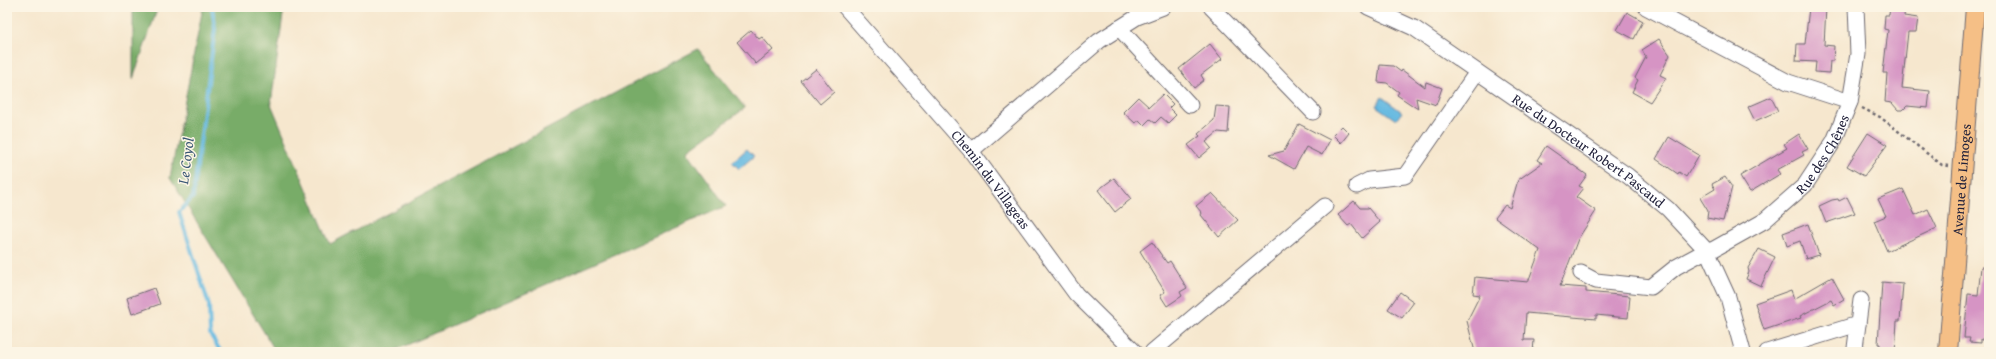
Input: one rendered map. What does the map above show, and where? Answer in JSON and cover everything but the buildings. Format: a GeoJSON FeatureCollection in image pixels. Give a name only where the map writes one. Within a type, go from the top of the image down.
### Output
{"type":"FeatureCollection","features":[{"type":"Feature","properties":{"kind":"main road","name":"Avenue de Limoges"},"geometry":{"type":"LineString","coordinates":[[1948,352],[1976,7]]}},
{"type":"Feature","properties":{"kind":"street","name":"Chemin du Villageas"},"geometry":{"type":"LineString","coordinates":[[845,7],[971,151],[1076,294],[1135,352]]}},
{"type":"Feature","properties":{"kind":"street"},"geometry":{"type":"LineString","coordinates":[[971,151],[1099,41],[1137,17],[1163,7]]}},
{"type":"Feature","properties":{"kind":"street"},"geometry":{"type":"LineString","coordinates":[[1211,7],[1314,112]]}},
{"type":"Feature","properties":{"kind":"street","name":"Rue du Docteur Robert Pascaud"},"geometry":{"type":"LineString","coordinates":[[1368,7],[1414,28],[1628,176],[1668,209],[1707,251],[1728,297],[1743,352]]}},
{"type":"Feature","properties":{"kind":"street"},"geometry":{"type":"LineString","coordinates":[[1646,7],[1788,82],[1850,102]]}},
{"type":"Feature","properties":{"kind":"street","name":"Rue des Chênes"},"geometry":{"type":"LineString","coordinates":[[1581,273],[1596,280],[1651,287],[1676,266],[1714,249],[1764,221],[1805,185],[1834,141],[1850,102],[1858,54],[1856,7]]}},
{"type":"Feature","properties":{"kind":"street"},"geometry":{"type":"LineString","coordinates":[[1119,28],[1190,106]]}},
{"type":"Feature","properties":{"kind":"street"},"geometry":{"type":"LineString","coordinates":[[1358,186],[1369,180],[1405,176],[1477,72]]}},
{"type":"Feature","properties":{"kind":"street"},"geometry":{"type":"LineString","coordinates":[[1152,352],[1326,206]]}},
{"type":"Feature","properties":{"kind":"street"},"geometry":{"type":"LineString","coordinates":[[1855,348],[1861,300]]}},
{"type":"Feature","properties":{"kind":"street"},"geometry":{"type":"LineString","coordinates":[[1772,351],[1858,324]]}},
{"type":"Feature","properties":{"kind":"path"},"geometry":{"type":"LineString","coordinates":[[1850,102],[1880,117],[1942,165],[1963,169]]}},
{"type":"Feature","properties":{"kind":"green space"},"geometry":{"type":"Polygon","coordinates":[[[133,7],[158,7],[133,79],[133,7]]]}},
{"type":"Feature","properties":{"kind":"green space"},"geometry":{"type":"Polygon","coordinates":[[[203,7],[284,7],[271,104],[330,244],[698,49],[745,108],[687,151],[726,206],[391,352],[276,352],[170,178],[203,7]]]}},
{"type":"Feature","properties":{"kind":"water"},"geometry":{"type":"Polygon","coordinates":[[[1382,97],[1402,112],[1396,120],[1376,106],[1382,97]]]}},
{"type":"Feature","properties":{"kind":"water"},"geometry":{"type":"Polygon","coordinates":[[[747,149],[754,156],[739,169],[732,162],[747,149]]]}},
{"type":"Feature","properties":{"kind":"waterway","name":"Le Coyol"},"geometry":{"type":"LineString","coordinates":[[212,7],[215,29],[193,197],[179,212],[209,305],[210,334],[221,352]]}}]}
